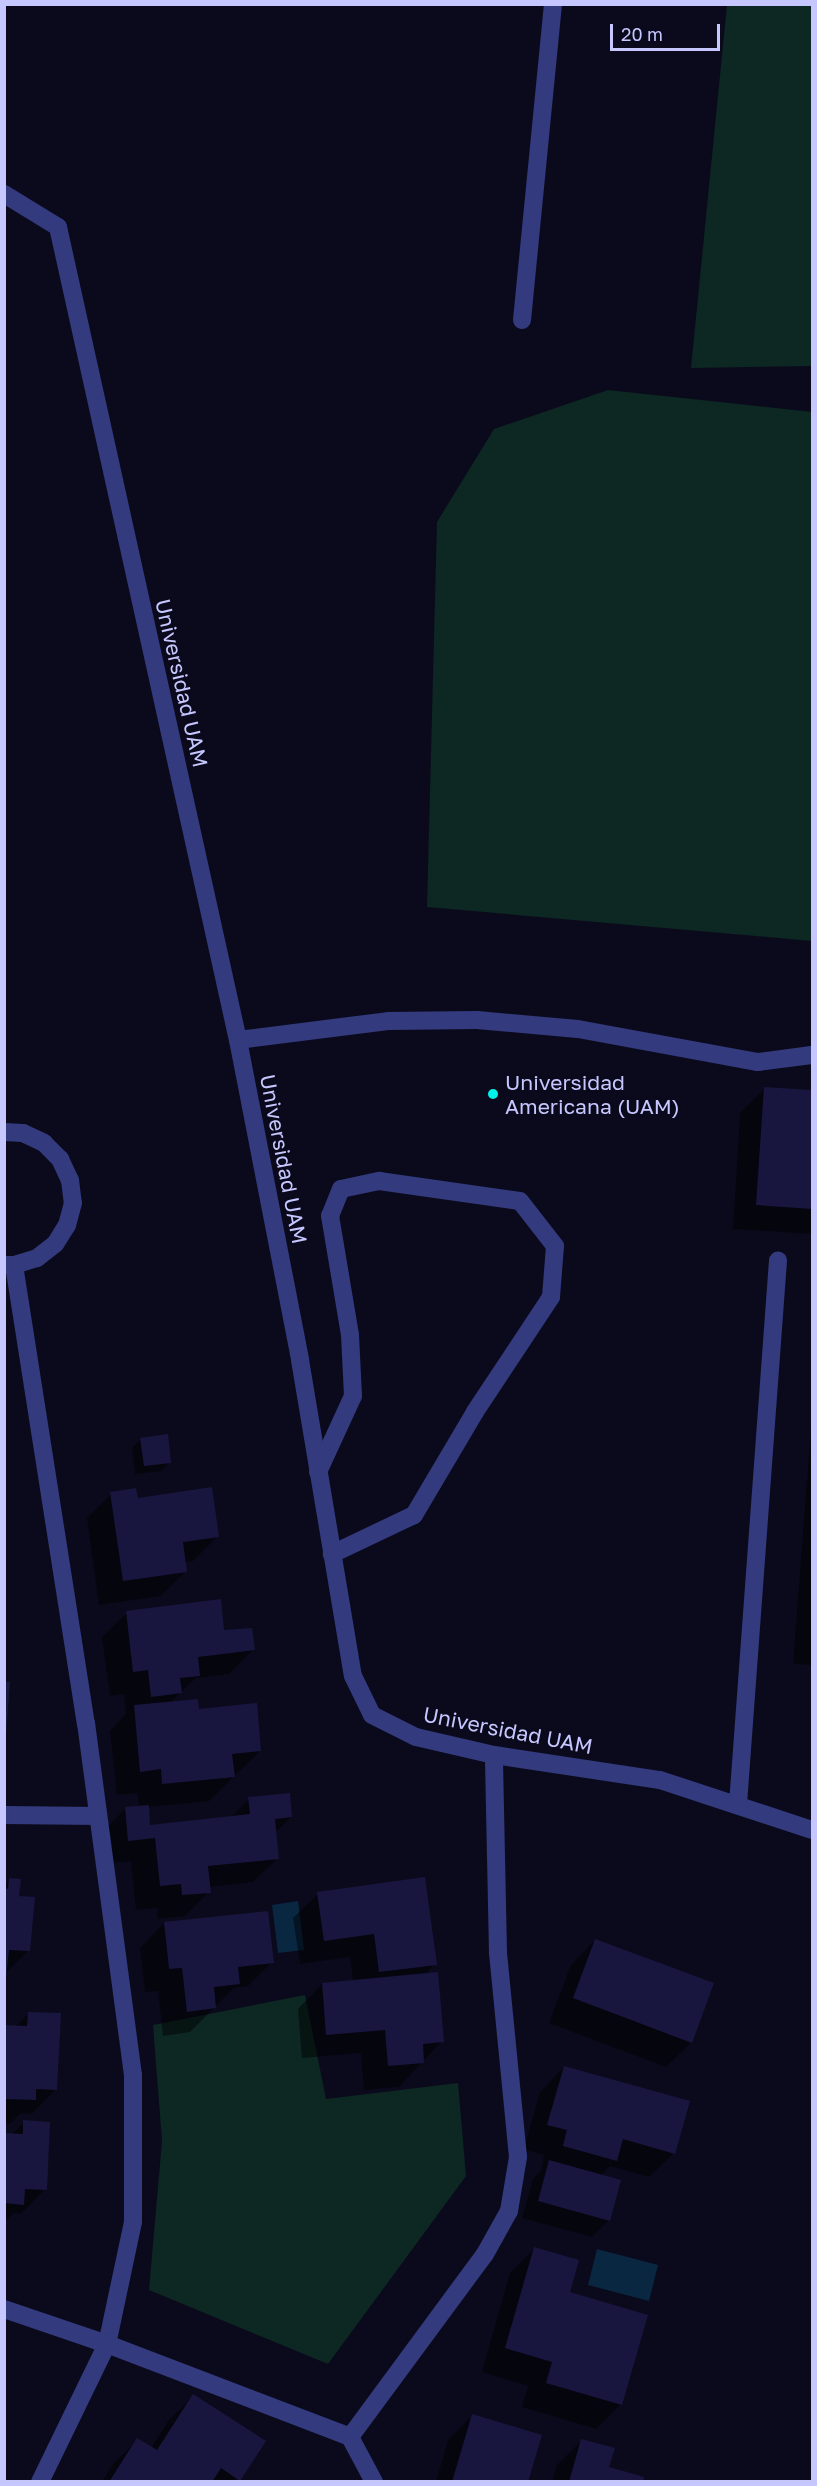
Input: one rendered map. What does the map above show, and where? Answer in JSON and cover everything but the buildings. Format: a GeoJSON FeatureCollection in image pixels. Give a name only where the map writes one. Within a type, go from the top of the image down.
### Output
{"type":"FeatureCollection","features":[{"type":"Feature","properties":{"kind":"street"},"geometry":{"type":"LineString","coordinates":[[522,320],[553,4]]}},
{"type":"Feature","properties":{"kind":"street","name":"Universidad UAM"},"geometry":{"type":"LineString","coordinates":[[4,194],[58,226],[238,1040],[318,1472],[353,1676],[372,1715],[416,1737],[494,1755],[660,1780],[813,1830]]}},
{"type":"Feature","properties":{"kind":"street"},"geometry":{"type":"LineString","coordinates":[[238,1040],[388,1022],[477,1020],[578,1029],[758,1062],[813,1055]]}},
{"type":"Feature","properties":{"kind":"street"},"geometry":{"type":"LineString","coordinates":[[4,1132],[23,1133],[44,1143],[60,1159],[70,1180],[73,1203],[67,1225],[55,1244],[37,1258],[9,1265],[98,1816],[133,2075],[133,2222],[107,2344],[40,2481]]}},
{"type":"Feature","properties":{"kind":"street"},"geometry":{"type":"LineString","coordinates":[[318,1472],[353,1396],[350,1335],[330,1216],[341,1189],[379,1181],[520,1201],[555,1246],[551,1297],[475,1412],[414,1515],[332,1554]]}},
{"type":"Feature","properties":{"kind":"street"},"geometry":{"type":"LineString","coordinates":[[738,1804],[778,1260]]}},
{"type":"Feature","properties":{"kind":"street"},"geometry":{"type":"LineString","coordinates":[[350,2437],[485,2254],[509,2211],[518,2157],[498,1952],[494,1755]]}},
{"type":"Feature","properties":{"kind":"street"},"geometry":{"type":"LineString","coordinates":[[4,1815],[98,1816]]}},
{"type":"Feature","properties":{"kind":"street"},"geometry":{"type":"LineString","coordinates":[[4,2309],[107,2344],[350,2437],[374,2481]]}},
{"type":"Feature","properties":{"kind":"green space"},"geometry":{"type":"Polygon","coordinates":[[[727,5],[812,5],[812,366],[691,368],[727,5]]]}},
{"type":"Feature","properties":{"kind":"green space"},"geometry":{"type":"Polygon","coordinates":[[[608,390],[812,412],[812,941],[427,907],[437,522],[494,429],[608,390]]]}},
{"type":"Feature","properties":{"kind":"green space"},"geometry":{"type":"Polygon","coordinates":[[[305,1995],[326,2099],[458,2083],[466,2176],[328,2364],[149,2290],[162,2141],[153,2025],[305,1995]]]}},
{"type":"Feature","properties":{"kind":"water"},"geometry":{"type":"Polygon","coordinates":[[[298,1901],[304,1950],[278,1953],[272,1905],[298,1901]]]}},
{"type":"Feature","properties":{"kind":"water"},"geometry":{"type":"Polygon","coordinates":[[[597,2249],[658,2265],[649,2301],[588,2285],[597,2249]]]}},
{"type":"Feature","properties":{"kind":"place","name":"Universidad Americana (UAM)"},"geometry":{"type":"Point","coordinates":[493,1094]}}]}
